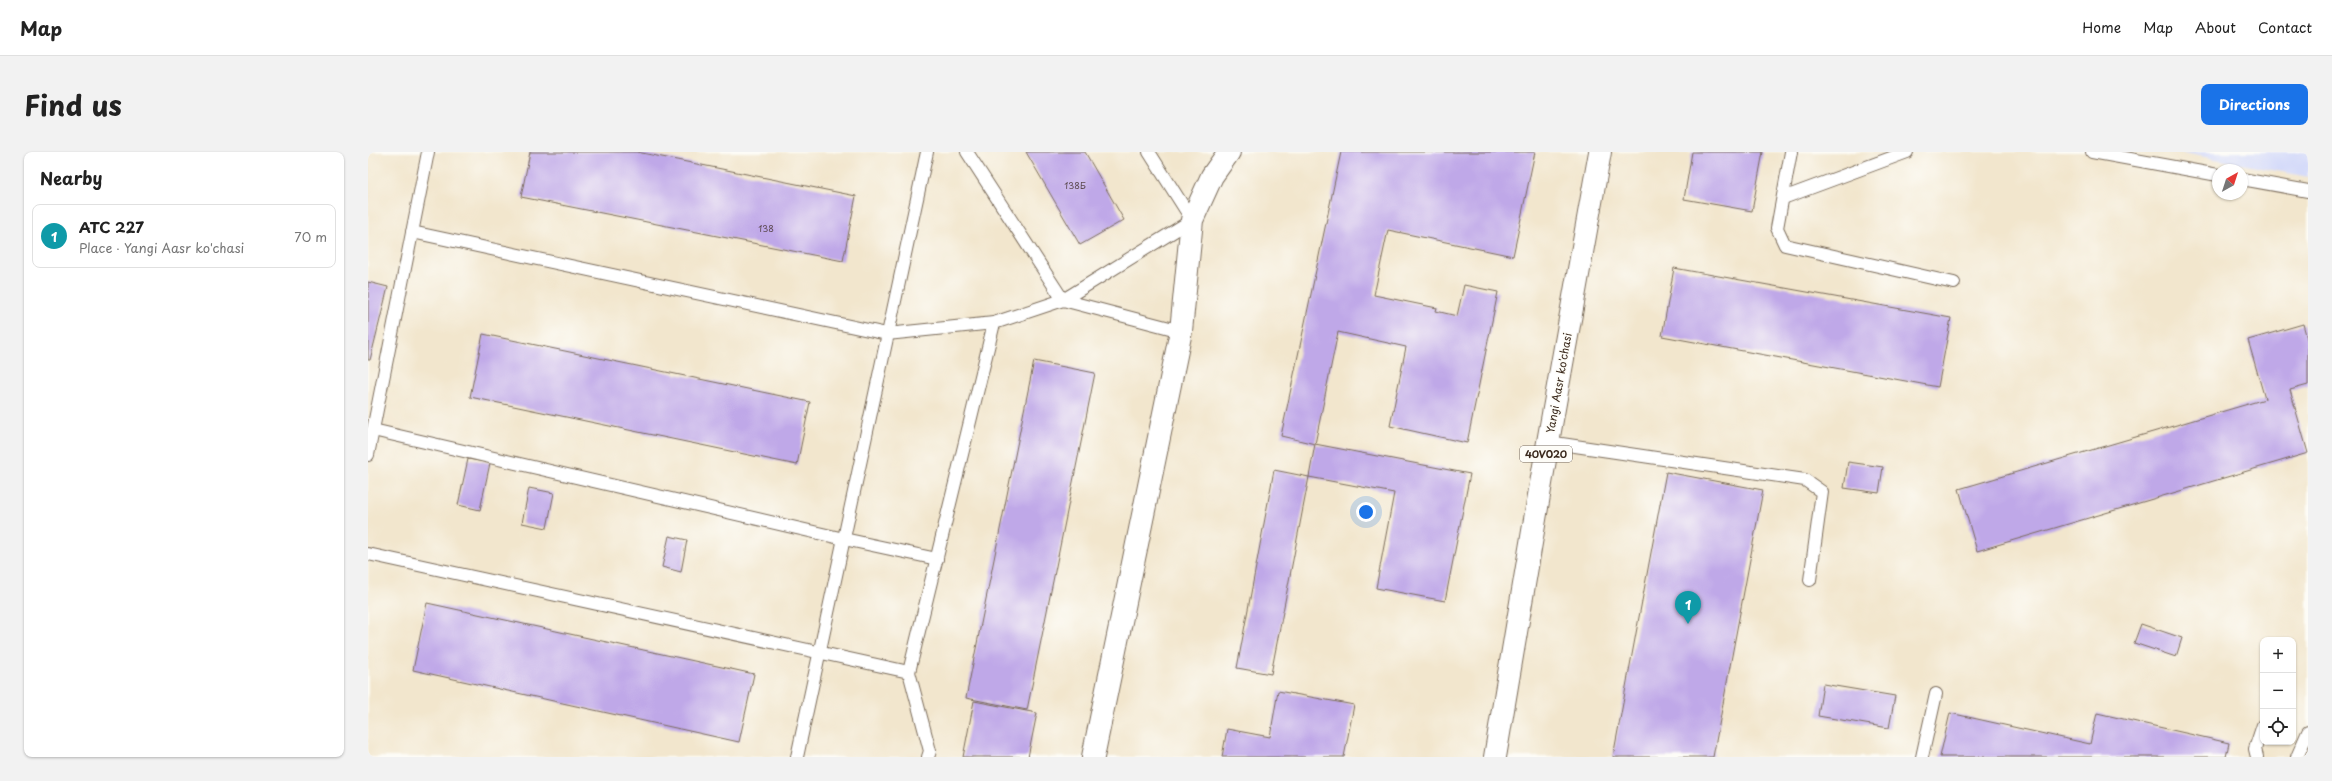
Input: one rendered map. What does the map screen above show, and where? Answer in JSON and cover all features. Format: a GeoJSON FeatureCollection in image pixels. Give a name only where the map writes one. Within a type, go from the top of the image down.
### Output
{"type":"FeatureCollection","features":[{"type":"Feature","properties":{"kind":"street"},"geometry":{"type":"LineString","coordinates":[[1093,757],[1181,331],[1192,220],[1212,176],[1229,152]]}},
{"type":"Feature","properties":{"kind":"street","name":"Yangi Aasr ko'chasi"},"geometry":{"type":"LineString","coordinates":[[1495,757],[1548,442],[1600,152]]}},
{"type":"Feature","properties":{"kind":"lane"},"geometry":{"type":"LineString","coordinates":[[368,455],[428,152]]}},
{"type":"Feature","properties":{"kind":"lane"},"geometry":{"type":"LineString","coordinates":[[797,757],[927,152]]}},
{"type":"Feature","properties":{"kind":"lane"},"geometry":{"type":"LineString","coordinates":[[967,152],[1063,300],[1181,331]]}},
{"type":"Feature","properties":{"kind":"lane"},"geometry":{"type":"LineString","coordinates":[[412,232],[887,334],[994,323],[1063,300],[1192,220],[1149,152]]}},
{"type":"Feature","properties":{"kind":"lane"},"geometry":{"type":"LineString","coordinates":[[1791,152],[1777,228],[1785,246],[1954,283]]}},
{"type":"Feature","properties":{"kind":"lane"},"geometry":{"type":"LineString","coordinates":[[1783,198],[1907,152]]}},
{"type":"Feature","properties":{"kind":"lane"},"geometry":{"type":"LineString","coordinates":[[2092,152],[2212,174]]}},
{"type":"Feature","properties":{"kind":"lane"},"geometry":{"type":"LineString","coordinates":[[2248,180],[2308,191]]}},
{"type":"Feature","properties":{"kind":"lane"},"geometry":{"type":"LineString","coordinates":[[928,757],[930,751],[909,672],[994,323]]}},
{"type":"Feature","properties":{"kind":"lane"},"geometry":{"type":"LineString","coordinates":[[373,430],[844,540],[937,559]]}},
{"type":"Feature","properties":{"kind":"lane"},"geometry":{"type":"LineString","coordinates":[[1548,442],[1805,480],[1822,492],[1810,580]]}},
{"type":"Feature","properties":{"kind":"lane"},"geometry":{"type":"LineString","coordinates":[[368,554],[820,651],[909,672]]}},
{"type":"Feature","properties":{"kind":"lane"},"geometry":{"type":"LineString","coordinates":[[1922,757],[1936,694]]}},
{"type":"Feature","properties":{"kind":"lane"},"geometry":{"type":"LineString","coordinates":[[2297,757],[2308,732]]}},
{"type":"Feature","properties":{"kind":"lane"},"geometry":{"type":"LineString","coordinates":[[2257,757],[2255,749],[2260,734]]}},
{"type":"Feature","properties":{"kind":"shaded area"},"geometry":{"type":"Polygon","coordinates":[[[2179,152],[2308,152],[2308,177],[2248,165],[2248,164],[2241,164],[2179,152]]]}},
{"type":"Feature","properties":{"kind":"building"},"geometry":{"type":"Polygon","coordinates":[[[530,152],[637,152],[856,196],[843,261],[521,197],[530,152]]]}},
{"type":"Feature","properties":{"kind":"building"},"geometry":{"type":"Polygon","coordinates":[[[1026,152],[1085,152],[1124,220],[1080,245],[1026,152]]]}},
{"type":"Feature","properties":{"kind":"building"},"geometry":{"type":"Polygon","coordinates":[[[1341,152],[1535,152],[1513,256],[1388,230],[1374,295],[1437,308],[1436,311],[1457,316],[1464,285],[1498,292],[1467,443],[1390,426],[1406,347],[1338,332],[1315,444],[1281,436],[1341,152]]]}},
{"type":"Feature","properties":{"kind":"building"},"geometry":{"type":"Polygon","coordinates":[[[1692,152],[1763,152],[1752,211],[1684,199],[1692,152]]]}},
{"type":"Feature","properties":{"kind":"building"},"geometry":{"type":"Polygon","coordinates":[[[1674,268],[1951,318],[1938,387],[1662,336],[1674,268]]]}},
{"type":"Feature","properties":{"kind":"building"},"geometry":{"type":"Polygon","coordinates":[[[368,282],[388,287],[370,360],[368,360],[368,282]]]}},
{"type":"Feature","properties":{"kind":"building"},"geometry":{"type":"Polygon","coordinates":[[[2303,324],[2308,342],[2308,385],[2290,390],[2308,453],[1977,551],[1959,489],[2265,399],[2248,340],[2303,324]]]}},
{"type":"Feature","properties":{"kind":"building"},"geometry":{"type":"Polygon","coordinates":[[[483,334],[810,402],[797,465],[470,397],[483,334]]]}},
{"type":"Feature","properties":{"kind":"building"},"geometry":{"type":"Polygon","coordinates":[[[1034,361],[1095,373],[1027,710],[966,698],[1034,361]]]}},
{"type":"Feature","properties":{"kind":"building"},"geometry":{"type":"Polygon","coordinates":[[[1315,444],[1470,474],[1445,601],[1376,588],[1394,493],[1309,477],[1315,444]]]}},
{"type":"Feature","properties":{"kind":"building"},"geometry":{"type":"Polygon","coordinates":[[[468,459],[490,463],[480,510],[458,505],[468,459]]]}},
{"type":"Feature","properties":{"kind":"building"},"geometry":{"type":"Polygon","coordinates":[[[1848,462],[1883,467],[1879,493],[1844,488],[1848,462]]]}},
{"type":"Feature","properties":{"kind":"building"},"geometry":{"type":"Polygon","coordinates":[[[1274,470],[1309,477],[1271,674],[1237,668],[1274,470]]]}},
{"type":"Feature","properties":{"kind":"building"},"geometry":{"type":"Polygon","coordinates":[[[1666,472],[1763,490],[1713,757],[1613,757],[1666,472]]]}},
{"type":"Feature","properties":{"kind":"building"},"geometry":{"type":"Polygon","coordinates":[[[529,488],[554,493],[547,528],[522,523],[529,488]]]}},
{"type":"Feature","properties":{"kind":"building"},"geometry":{"type":"Polygon","coordinates":[[[669,536],[687,540],[681,572],[662,567],[669,536]]]}},
{"type":"Feature","properties":{"kind":"building"},"geometry":{"type":"Polygon","coordinates":[[[427,603],[754,674],[739,742],[413,670],[427,603]]]}},
{"type":"Feature","properties":{"kind":"building"},"geometry":{"type":"Polygon","coordinates":[[[2141,624],[2182,638],[2176,657],[2134,643],[2141,624]]]}},
{"type":"Feature","properties":{"kind":"building"},"geometry":{"type":"Polygon","coordinates":[[[1823,684],[1895,696],[1889,728],[1818,716],[1823,684]]]}},
{"type":"Feature","properties":{"kind":"building"},"geometry":{"type":"Polygon","coordinates":[[[1278,691],[1354,705],[1344,757],[1222,757],[1227,729],[1270,737],[1278,691]]]}},
{"type":"Feature","properties":{"kind":"building"},"geometry":{"type":"Polygon","coordinates":[[[974,701],[1037,713],[1028,757],[963,757],[974,701]]]}},
{"type":"Feature","properties":{"kind":"building"},"geometry":{"type":"Polygon","coordinates":[[[1950,713],[2090,744],[2097,713],[2229,743],[2226,757],[1940,757],[1950,713]]]}},
{"type":"Feature","properties":{"kind":"place","name":"АТС 227"},"geometry":{"type":"Point","coordinates":[1688,624]}}]}
